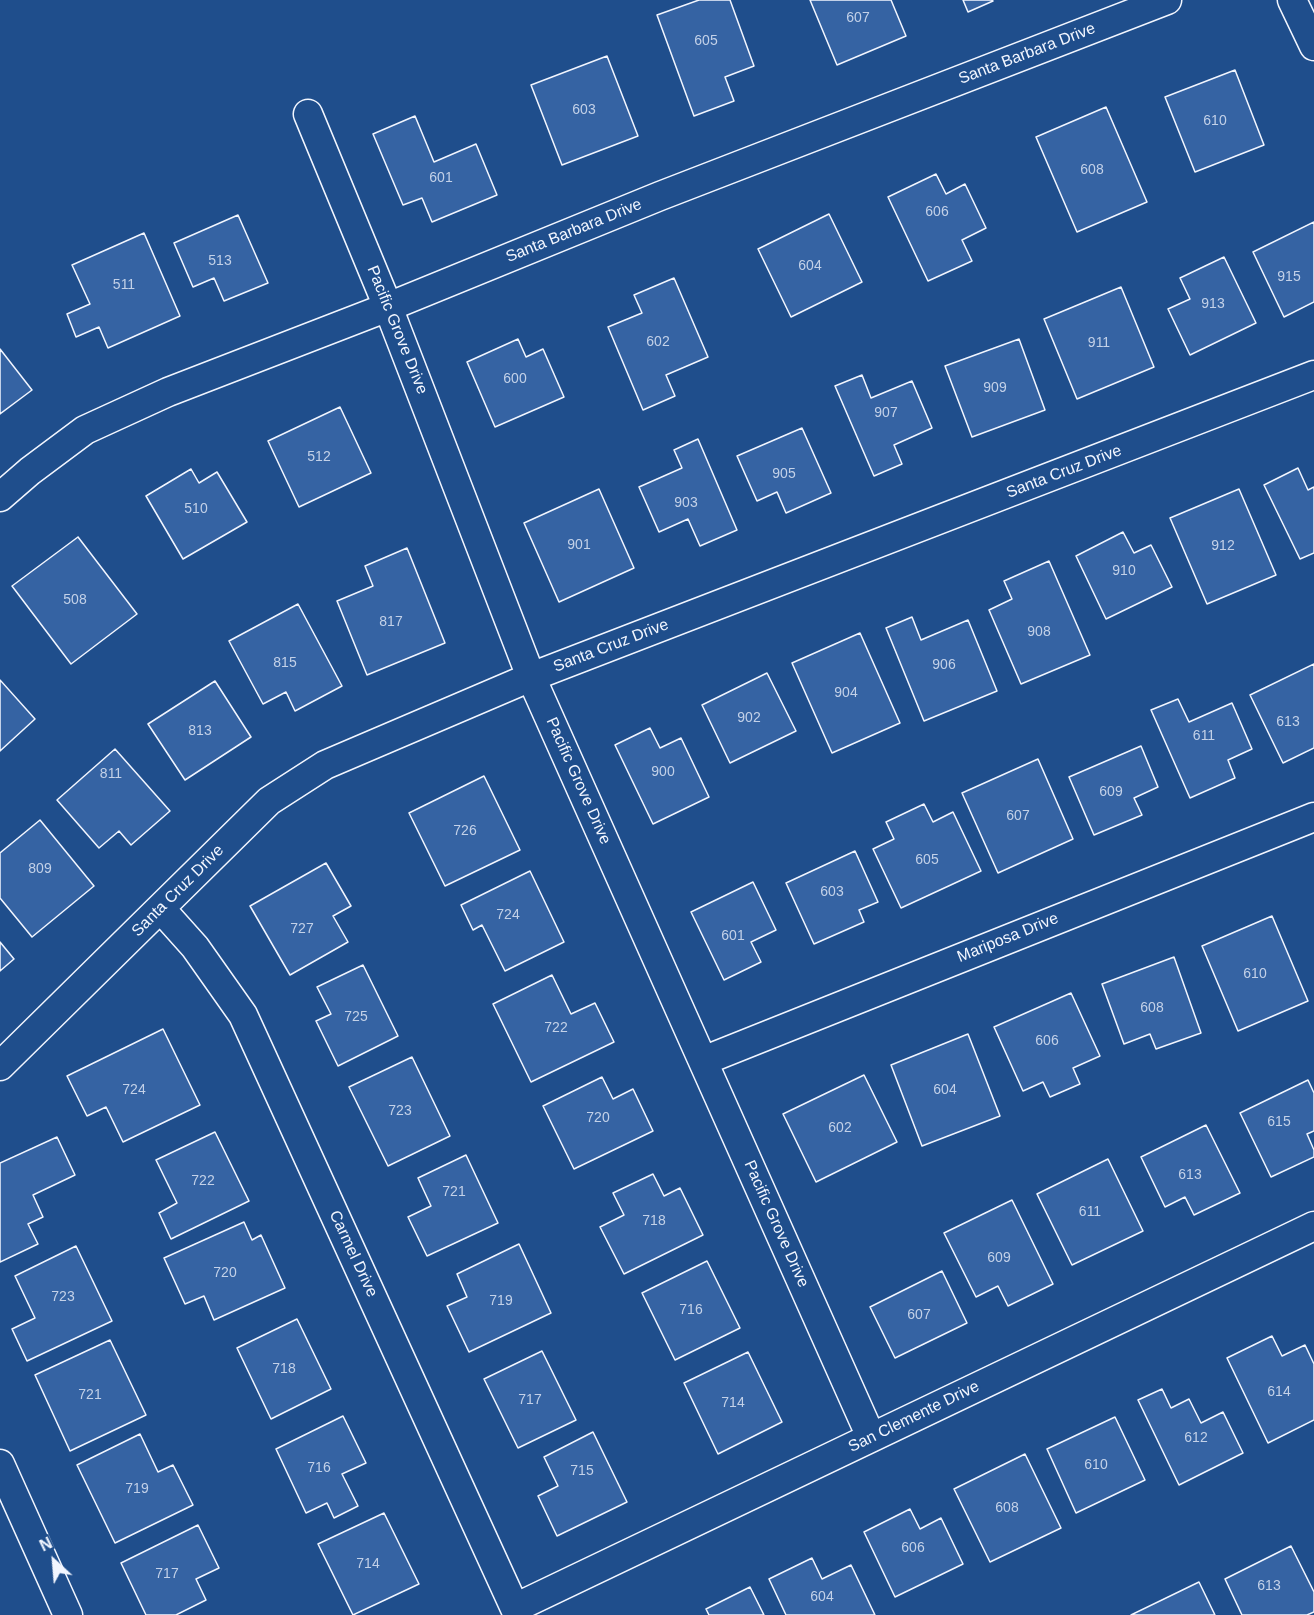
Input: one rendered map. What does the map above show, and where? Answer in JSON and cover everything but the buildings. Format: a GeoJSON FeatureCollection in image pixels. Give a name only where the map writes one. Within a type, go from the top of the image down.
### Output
{"type":"FeatureCollection","features":[{"type":"Feature","properties":{"kind":"street","name":"Santa Barbara Drive"},"geometry":{"type":"LineString","coordinates":[[0,497],[30,471],[85,430],[168,392],[388,307],[660,196],[1167,0]]}},
{"type":"Feature","properties":{"kind":"street"},"geometry":{"type":"LineString","coordinates":[[1292,0],[1314,46]]}},
{"type":"Feature","properties":{"kind":"street","name":"Pacific Grove Drive"},"geometry":{"type":"LineString","coordinates":[[308,114],[388,307],[531,677],[871,1437]]}},
{"type":"Feature","properties":{"kind":"street","name":"Santa Cruz Drive"},"geometry":{"type":"LineString","coordinates":[[0,1066],[269,801],[325,765],[531,677],[1314,375]]}},
{"type":"Feature","properties":{"kind":"street","name":"Mariposa Drive"},"geometry":{"type":"LineString","coordinates":[[703,1061],[1314,817]]}},
{"type":"Feature","properties":{"kind":"street","name":"Carmel Drive"},"geometry":{"type":"LineString","coordinates":[[161,909],[195,947],[243,1015],[516,1612]]}},
{"type":"Feature","properties":{"kind":"street","name":"San Clemente Drive"},"geometry":{"type":"LineString","coordinates":[[516,1612],[871,1437],[1314,1226]]}},
{"type":"Feature","properties":{"kind":"street"},"geometry":{"type":"LineString","coordinates":[[0,1464],[68,1615]]}}]}
